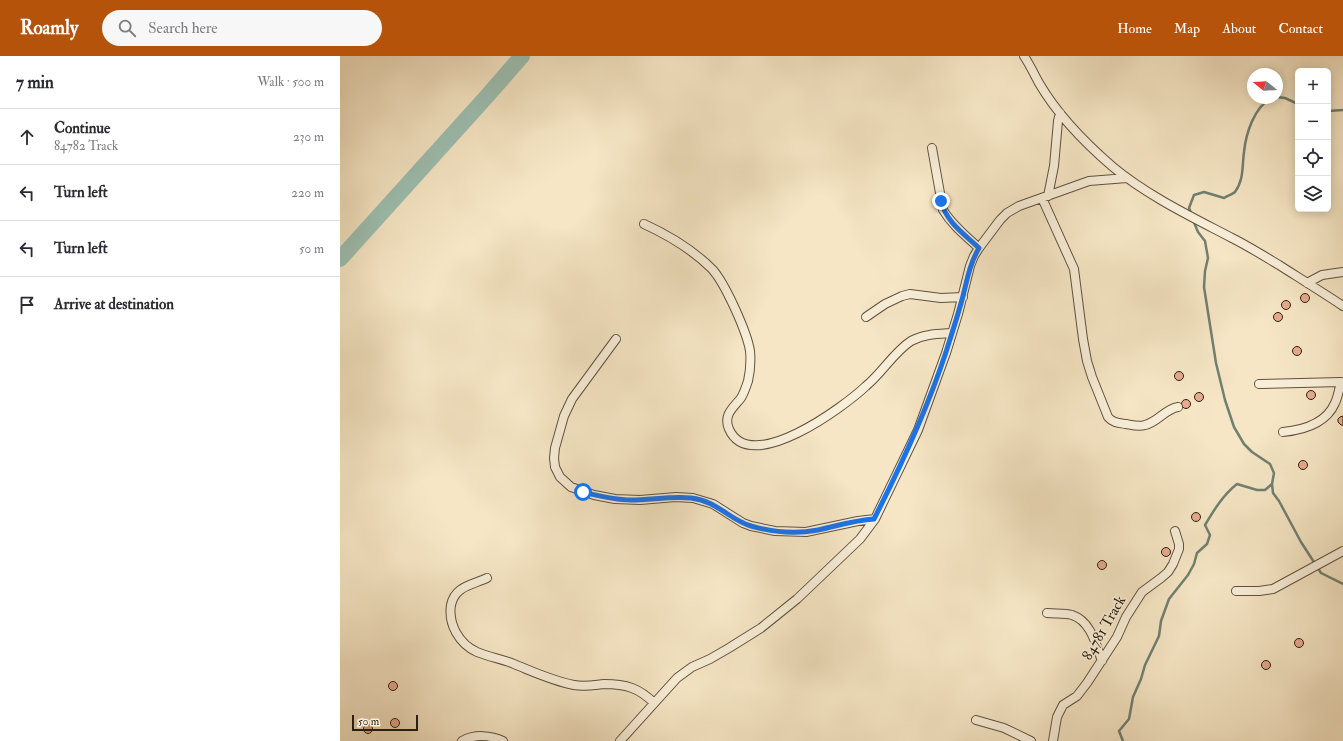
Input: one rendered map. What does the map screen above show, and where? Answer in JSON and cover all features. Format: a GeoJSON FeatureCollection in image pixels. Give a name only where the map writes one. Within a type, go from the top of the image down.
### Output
{"type":"FeatureCollection","features":[{"type":"Feature","properties":{"kind":"street"},"geometry":{"type":"LineString","coordinates":[[1024,56],[1038,82],[1060,113],[1098,154],[1126,178],[1179,211],[1233,238],[1307,282],[1343,306]]}},
{"type":"Feature","properties":{"kind":"street"},"geometry":{"type":"LineString","coordinates":[[1060,113],[1054,166],[1045,197],[1074,269],[1083,339],[1087,361],[1094,384],[1108,417],[1114,422],[1141,426],[1146,425],[1170,410],[1178,407]]}},
{"type":"Feature","properties":{"kind":"street"},"geometry":{"type":"LineString","coordinates":[[932,148],[943,210],[955,226],[979,248]]}},
{"type":"Feature","properties":{"kind":"street"},"geometry":{"type":"LineString","coordinates":[[620,741],[669,685],[684,672],[729,648],[761,628],[860,539],[874,519],[918,430],[952,333],[974,256],[1000,220],[1007,213],[1019,206],[1089,181],[1126,178]]}},
{"type":"Feature","properties":{"kind":"street"},"geometry":{"type":"LineString","coordinates":[[644,224],[667,235],[689,250],[712,270],[722,283],[741,324],[748,341],[750,367],[745,390],[728,414],[727,420],[734,438],[740,442],[756,446],[788,438],[823,418],[865,388],[883,371],[902,348],[910,342],[925,336],[952,333]]}},
{"type":"Feature","properties":{"kind":"street"},"geometry":{"type":"LineString","coordinates":[[1307,282],[1322,275],[1343,272]]}},
{"type":"Feature","properties":{"kind":"street"},"geometry":{"type":"LineString","coordinates":[[866,317],[885,304],[910,294],[941,298],[963,297]]}},
{"type":"Feature","properties":{"kind":"street"},"geometry":{"type":"LineString","coordinates":[[616,339],[572,399],[564,416],[555,448],[554,458],[560,477],[571,488],[615,499],[640,500],[676,497],[693,498],[713,504],[743,523],[775,531],[806,532],[874,519]]}},
{"type":"Feature","properties":{"kind":"street"},"geometry":{"type":"LineString","coordinates":[[1259,384],[1342,383],[1335,404],[1321,420],[1307,428],[1283,432]]}},
{"type":"Feature","properties":{"kind":"street","name":"84781 Track"},"geometry":{"type":"LineString","coordinates":[[1053,741],[1057,717],[1063,705],[1081,692],[1117,637],[1126,617],[1142,592],[1168,572],[1173,564],[1179,549],[1175,531]]}},
{"type":"Feature","properties":{"kind":"street"},"geometry":{"type":"LineString","coordinates":[[1236,591],[1259,591],[1273,589],[1343,551]]}},
{"type":"Feature","properties":{"kind":"street"},"geometry":{"type":"LineString","coordinates":[[488,578],[462,587],[455,595],[452,602],[450,611],[453,629],[468,646],[478,652],[504,660],[556,681],[586,686],[604,684],[628,686],[641,691],[654,703]]}},
{"type":"Feature","properties":{"kind":"street"},"geometry":{"type":"LineString","coordinates":[[1047,613],[1071,615],[1081,620],[1090,631],[1102,661]]}},
{"type":"Feature","properties":{"kind":"street"},"geometry":{"type":"LineString","coordinates":[[976,720],[1004,728],[1031,741]]}},
{"type":"Feature","properties":{"kind":"street"},"geometry":{"type":"LineString","coordinates":[[462,741],[470,737],[483,736],[497,738],[503,741]]}},
{"type":"Feature","properties":{"kind":"building"},"geometry":{"type":"Polygon","coordinates":[[[1303,294],[1307,294],[1309,298],[1307,302],[1303,302],[1301,300],[1301,296],[1303,294]]]}},
{"type":"Feature","properties":{"kind":"building"},"geometry":{"type":"Polygon","coordinates":[[[1284,301],[1288,301],[1290,305],[1288,309],[1284,309],[1282,307],[1282,303],[1284,301]]]}},
{"type":"Feature","properties":{"kind":"building"},"geometry":{"type":"Polygon","coordinates":[[[1276,313],[1280,313],[1282,317],[1280,321],[1276,321],[1274,319],[1274,315],[1276,313]]]}},
{"type":"Feature","properties":{"kind":"building"},"geometry":{"type":"Polygon","coordinates":[[[1295,347],[1299,347],[1301,351],[1299,355],[1295,355],[1293,353],[1293,349],[1295,347]]]}},
{"type":"Feature","properties":{"kind":"building"},"geometry":{"type":"Polygon","coordinates":[[[1177,372],[1181,372],[1183,376],[1181,380],[1177,380],[1175,378],[1175,374],[1177,372]]]}},
{"type":"Feature","properties":{"kind":"building"},"geometry":{"type":"Polygon","coordinates":[[[1309,391],[1313,391],[1315,395],[1313,399],[1309,399],[1307,397],[1307,393],[1309,391]]]}},
{"type":"Feature","properties":{"kind":"building"},"geometry":{"type":"Polygon","coordinates":[[[1197,393],[1201,393],[1203,397],[1201,401],[1197,401],[1195,399],[1195,395],[1197,393]]]}},
{"type":"Feature","properties":{"kind":"building"},"geometry":{"type":"Polygon","coordinates":[[[1184,400],[1188,400],[1190,404],[1188,408],[1184,408],[1182,406],[1182,402],[1184,400]]]}},
{"type":"Feature","properties":{"kind":"building"},"geometry":{"type":"Polygon","coordinates":[[[1343,416],[1343,425],[1341,425],[1338,422],[1338,419],[1343,416]]]}},
{"type":"Feature","properties":{"kind":"building"},"geometry":{"type":"Polygon","coordinates":[[[1301,461],[1305,461],[1307,465],[1305,469],[1301,469],[1299,467],[1299,463],[1301,461]]]}},
{"type":"Feature","properties":{"kind":"building"},"geometry":{"type":"Polygon","coordinates":[[[1194,513],[1198,513],[1200,517],[1198,521],[1194,521],[1192,519],[1192,515],[1194,513]]]}},
{"type":"Feature","properties":{"kind":"building"},"geometry":{"type":"Polygon","coordinates":[[[1164,548],[1168,548],[1170,552],[1168,556],[1164,556],[1162,554],[1162,550],[1164,548]]]}},
{"type":"Feature","properties":{"kind":"building"},"geometry":{"type":"Polygon","coordinates":[[[1100,561],[1104,561],[1106,565],[1104,569],[1100,569],[1098,567],[1098,563],[1100,561]]]}},
{"type":"Feature","properties":{"kind":"building"},"geometry":{"type":"Polygon","coordinates":[[[1297,639],[1301,639],[1303,643],[1301,647],[1297,647],[1295,645],[1295,641],[1297,639]]]}},
{"type":"Feature","properties":{"kind":"building"},"geometry":{"type":"Polygon","coordinates":[[[1264,661],[1268,661],[1270,665],[1268,669],[1264,669],[1262,667],[1262,663],[1264,661]]]}},
{"type":"Feature","properties":{"kind":"building"},"geometry":{"type":"Polygon","coordinates":[[[391,682],[395,682],[397,686],[395,690],[391,690],[389,688],[389,684],[391,682]]]}},
{"type":"Feature","properties":{"kind":"building"},"geometry":{"type":"Polygon","coordinates":[[[393,719],[397,719],[399,723],[397,727],[393,727],[391,725],[391,721],[393,719]]]}},
{"type":"Feature","properties":{"kind":"building"},"geometry":{"type":"Polygon","coordinates":[[[366,725],[370,725],[372,729],[370,733],[366,733],[364,731],[364,727],[366,725]]]}},
{"type":"Feature","properties":{"kind":"waterway"},"geometry":{"type":"LineString","coordinates":[[340,259],[522,56]]}},
{"type":"Feature","properties":{"kind":"waterway"},"geometry":{"type":"LineString","coordinates":[[1283,98],[1295,103]]}},
{"type":"Feature","properties":{"kind":"waterway"},"geometry":{"type":"LineString","coordinates":[[1192,215],[1189,208],[1194,195],[1204,192],[1224,198],[1235,192],[1240,183],[1245,145],[1249,129],[1256,114],[1263,104]]}},
{"type":"Feature","properties":{"kind":"waterway"},"geometry":{"type":"LineString","coordinates":[[1331,111],[1343,110]]}},
{"type":"Feature","properties":{"kind":"waterway"},"geometry":{"type":"LineString","coordinates":[[1193,220],[1198,232],[1205,241],[1208,258],[1204,287],[1216,363],[1225,400],[1234,427],[1244,444],[1252,452],[1270,464],[1274,473],[1272,484],[1273,493],[1279,501],[1301,542],[1321,573],[1343,584]]}},
{"type":"Feature","properties":{"kind":"waterway"},"geometry":{"type":"LineString","coordinates":[[1123,741],[1119,731],[1129,719],[1133,697],[1145,665],[1159,636],[1161,621],[1169,599],[1188,575],[1194,564],[1197,553],[1207,544],[1210,535],[1205,525],[1215,508],[1237,484],[1257,490],[1265,490],[1272,484]]}},
{"type":"Feature","properties":{"kind":"route"},"geometry":{"type":"LineString","coordinates":[[583,492],[615,499],[629,500],[676,497],[703,500],[713,504],[743,523],[775,531],[806,532],[874,519],[918,430],[946,353],[970,266],[979,248],[947,217],[943,210],[941,201]]}}]}
